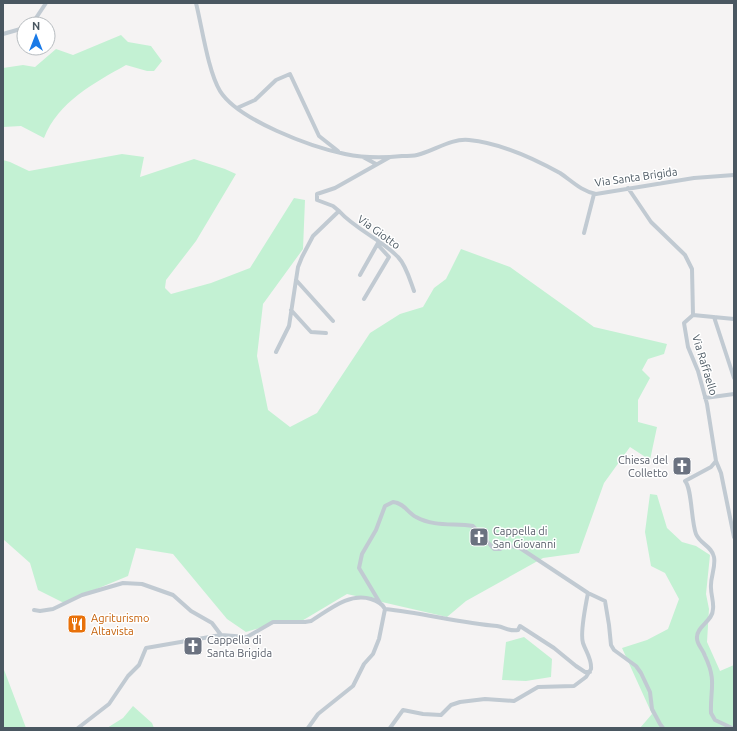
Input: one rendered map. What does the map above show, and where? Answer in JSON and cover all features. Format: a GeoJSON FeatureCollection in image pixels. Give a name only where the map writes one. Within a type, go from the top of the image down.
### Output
{"type":"FeatureCollection","features":[{"type":"Feature","properties":{"kind":"street"},"geometry":{"type":"LineString","coordinates":[[37,16],[46,3]]}},
{"type":"Feature","properties":{"kind":"street"},"geometry":{"type":"LineString","coordinates":[[196,3],[214,79],[223,95],[237,108]]}},
{"type":"Feature","properties":{"kind":"street"},"geometry":{"type":"LineString","coordinates":[[3,34],[16,30]]}},
{"type":"Feature","properties":{"kind":"street","name":"Via Santa Brigida"},"geometry":{"type":"LineString","coordinates":[[237,108],[255,100],[276,80],[290,74],[292,75],[319,136],[341,153]]}},
{"type":"Feature","properties":{"kind":"street","name":"Via Santa Brigida"},"geometry":{"type":"LineString","coordinates":[[237,108],[287,136],[341,153],[361,156],[390,157],[417,155],[451,142],[468,140],[497,146],[530,158],[560,174],[585,191],[594,194],[694,178],[734,175]]}},
{"type":"Feature","properties":{"kind":"street"},"geometry":{"type":"LineString","coordinates":[[361,156],[376,164],[390,157]]}},
{"type":"Feature","properties":{"kind":"street","name":"Via Giotto"},"geometry":{"type":"LineString","coordinates":[[376,164],[335,188],[315,196],[317,200],[333,206],[356,228],[399,257],[414,291]]}},
{"type":"Feature","properties":{"kind":"street","name":"Via Raffaello"},"geometry":{"type":"LineString","coordinates":[[628,188],[651,222],[685,255],[692,269],[693,315],[684,323],[688,347],[698,371],[705,398],[716,461],[721,473],[734,537]]}},
{"type":"Feature","properties":{"kind":"street"},"geometry":{"type":"LineString","coordinates":[[584,233],[594,194]]}},
{"type":"Feature","properties":{"kind":"street"},"geometry":{"type":"LineString","coordinates":[[276,352],[289,326],[298,267],[313,236],[339,211]]}},
{"type":"Feature","properties":{"kind":"street"},"geometry":{"type":"LineString","coordinates":[[360,275],[378,243],[388,257],[364,299]]}},
{"type":"Feature","properties":{"kind":"street"},"geometry":{"type":"LineString","coordinates":[[296,280],[333,322]]}},
{"type":"Feature","properties":{"kind":"street"},"geometry":{"type":"LineString","coordinates":[[291,310],[311,332],[326,333]]}},
{"type":"Feature","properties":{"kind":"street"},"geometry":{"type":"LineString","coordinates":[[693,315],[734,319]]}},
{"type":"Feature","properties":{"kind":"street"},"geometry":{"type":"LineString","coordinates":[[714,317],[734,378]]}},
{"type":"Feature","properties":{"kind":"street"},"geometry":{"type":"LineString","coordinates":[[705,398],[734,394]]}},
{"type":"Feature","properties":{"kind":"street"},"geometry":{"type":"LineString","coordinates":[[716,461],[710,468],[685,481],[687,483],[691,517],[696,535],[712,552],[715,561],[711,584],[714,608],[712,614],[697,634],[697,641],[705,656],[712,675],[713,690],[710,713],[716,720],[732,728]]}},
{"type":"Feature","properties":{"kind":"street"},"geometry":{"type":"LineString","coordinates":[[590,672],[585,672],[554,648],[520,626],[518,630],[509,631],[500,627],[385,610],[359,568],[359,564],[385,506],[393,502],[399,502],[416,517],[438,524],[473,526],[494,549],[500,549],[506,545],[520,548],[588,593],[604,601],[611,645],[614,650],[636,666],[641,673],[650,692],[652,709],[663,728]]}},
{"type":"Feature","properties":{"kind":"street"},"geometry":{"type":"LineString","coordinates":[[34,610],[40,612],[53,609],[82,595],[123,583],[142,584],[173,595],[191,611],[212,623],[222,635]]}},
{"type":"Feature","properties":{"kind":"street"},"geometry":{"type":"LineString","coordinates":[[390,728],[404,710],[441,715],[454,703],[488,699],[514,701],[538,687],[574,686],[590,672],[591,664],[582,642],[588,593]]}},
{"type":"Feature","properties":{"kind":"street"},"geometry":{"type":"LineString","coordinates":[[78,728],[109,704],[128,676],[139,665],[146,648],[222,635],[247,637],[273,622],[305,622],[353,598],[364,597],[380,603]]}},
{"type":"Feature","properties":{"kind":"street"},"geometry":{"type":"LineString","coordinates":[[308,728],[318,714],[353,686],[364,664],[373,654],[379,639],[385,610]]}},
{"type":"Feature","properties":{"kind":"green space"},"geometry":{"type":"Polygon","coordinates":[[[121,35],[128,42],[151,46],[162,61],[154,71],[147,71],[126,65],[102,79],[78,95],[58,114],[50,125],[44,138],[21,126],[3,127],[3,68],[23,65],[35,67],[48,56],[56,56],[56,49],[73,55],[121,35]]]}},
{"type":"Feature","properties":{"kind":"green space"},"geometry":{"type":"Polygon","coordinates":[[[122,154],[144,157],[140,177],[194,159],[236,174],[196,241],[166,280],[165,288],[171,294],[211,283],[250,268],[294,198],[305,200],[303,249],[263,304],[257,356],[268,410],[290,427],[317,413],[370,333],[400,314],[423,307],[434,288],[446,279],[461,249],[510,267],[594,327],[667,344],[664,354],[648,359],[642,370],[650,378],[638,400],[638,422],[657,427],[650,460],[630,447],[604,483],[579,553],[543,558],[466,601],[447,617],[347,594],[300,622],[273,624],[246,632],[227,619],[173,554],[136,548],[128,576],[82,595],[66,604],[38,590],[30,563],[3,539],[3,160],[29,171],[122,154]]]}},
{"type":"Feature","properties":{"kind":"green space"},"geometry":{"type":"Polygon","coordinates":[[[650,494],[657,495],[667,528],[682,542],[696,546],[710,555],[706,594],[709,609],[707,642],[720,671],[734,665],[734,728],[640,728],[652,714],[622,648],[647,640],[668,629],[679,599],[665,573],[651,566],[645,532],[650,494]]]}},
{"type":"Feature","properties":{"kind":"green space"},"geometry":{"type":"Polygon","coordinates":[[[524,637],[552,659],[551,677],[526,681],[502,680],[506,642],[524,637]]]}},
{"type":"Feature","properties":{"kind":"green space"},"geometry":{"type":"Polygon","coordinates":[[[3,667],[26,728],[3,728],[3,667]]]}},
{"type":"Feature","properties":{"kind":"green space"},"geometry":{"type":"Polygon","coordinates":[[[133,706],[152,723],[154,728],[107,728],[123,718],[133,706]]]}},
{"type":"Feature","properties":{"kind":"place","name":"Chiesa del Colletto"},"geometry":{"type":"Point","coordinates":[682,466]}},
{"type":"Feature","properties":{"kind":"place","name":"Cappella di San Giovanni"},"geometry":{"type":"Point","coordinates":[479,537]}},
{"type":"Feature","properties":{"kind":"place","name":"Agriturismo Altavista"},"geometry":{"type":"Point","coordinates":[77,624]}},
{"type":"Feature","properties":{"kind":"place","name":"Cappella di Santa Brigida"},"geometry":{"type":"Point","coordinates":[193,646]}}]}
